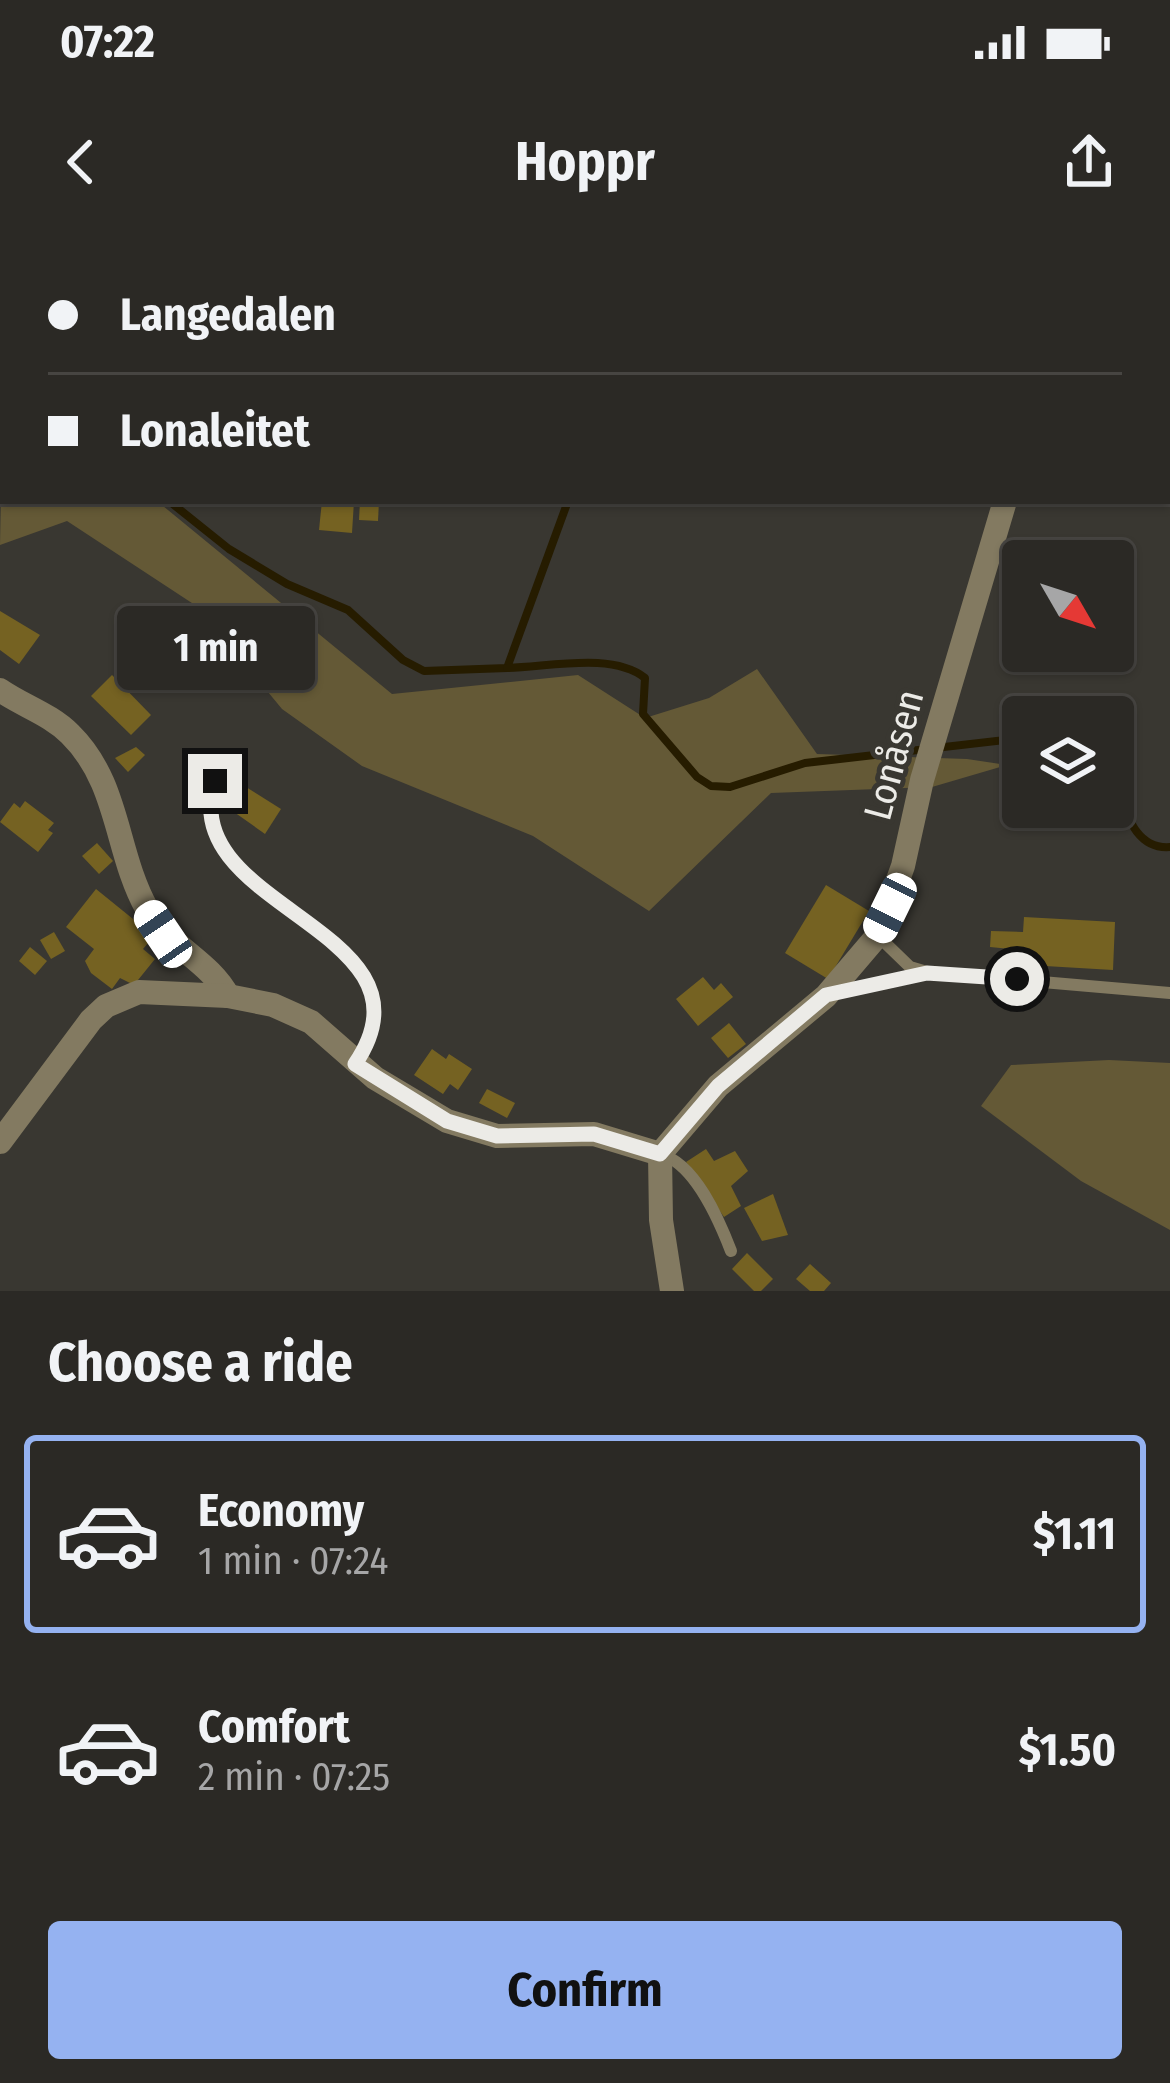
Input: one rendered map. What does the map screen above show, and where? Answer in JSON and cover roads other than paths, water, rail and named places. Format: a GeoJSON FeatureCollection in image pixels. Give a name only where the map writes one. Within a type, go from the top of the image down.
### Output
{"type":"FeatureCollection","features":[{"type":"Feature","properties":{"kind":"street","name":"Lonåsen"},"geometry":{"type":"LineString","coordinates":[[660,1154],[718,1086],[826,995],[878,935],[903,866],[922,780],[1004,504]]}},
{"type":"Feature","properties":{"kind":"street"},"geometry":{"type":"LineString","coordinates":[[0,690],[67,731],[88,753],[104,781],[146,908],[163,934],[213,974],[228,996]]}},
{"type":"Feature","properties":{"kind":"street"},"geometry":{"type":"LineString","coordinates":[[0,1142],[106,1006],[139,992],[228,996],[294,1012],[355,1064],[433,1114],[497,1136],[594,1134],[660,1154],[661,1220],[672,1291]]}},
{"type":"Feature","properties":{"kind":"lane"},"geometry":{"type":"LineString","coordinates":[[215,781],[214,827],[232,862],[342,949],[366,982],[373,1028],[355,1064]]}},
{"type":"Feature","properties":{"kind":"lane"},"geometry":{"type":"LineString","coordinates":[[878,935],[910,967],[927,973],[1170,994]]}},
{"type":"Feature","properties":{"kind":"lane"},"geometry":{"type":"LineString","coordinates":[[826,995],[927,973]]}},
{"type":"Feature","properties":{"kind":"lane"},"geometry":{"type":"LineString","coordinates":[[660,1154],[683,1167],[731,1251]]}},
{"type":"Feature","properties":{"kind":"waterway"},"geometry":{"type":"LineString","coordinates":[[173,504],[229,549],[287,584],[348,610],[403,660],[424,671],[507,668],[567,504]]}},
{"type":"Feature","properties":{"kind":"waterway"},"geometry":{"type":"LineString","coordinates":[[507,668],[598,663],[645,678],[643,714],[697,777],[711,786],[730,787],[805,763],[1002,740]]}},
{"type":"Feature","properties":{"kind":"waterway"},"geometry":{"type":"LineString","coordinates":[[1134,826],[1147,842],[1170,847]]}}]}
